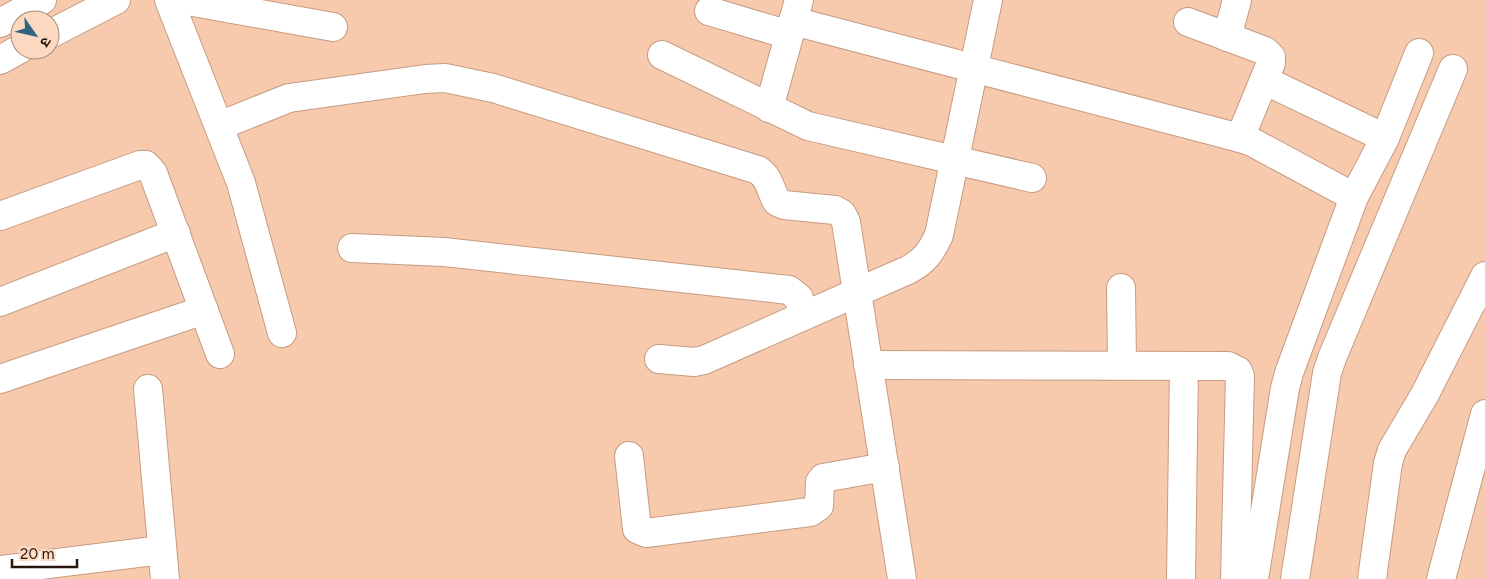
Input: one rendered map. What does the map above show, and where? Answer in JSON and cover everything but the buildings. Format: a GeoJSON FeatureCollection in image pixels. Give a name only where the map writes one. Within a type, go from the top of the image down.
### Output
{"type":"FeatureCollection","features":[{"type":"Feature","properties":{"kind":"street"},"geometry":{"type":"LineString","coordinates":[[0,23],[42,0]]}},
{"type":"Feature","properties":{"kind":"street"},"geometry":{"type":"LineString","coordinates":[[60,29],[116,0]]}},
{"type":"Feature","properties":{"kind":"street"},"geometry":{"type":"LineString","coordinates":[[169,0],[247,200],[282,333]]}},
{"type":"Feature","properties":{"kind":"street"},"geometry":{"type":"LineString","coordinates":[[182,0],[333,27]]}},
{"type":"Feature","properties":{"kind":"street"},"geometry":{"type":"LineString","coordinates":[[659,360],[694,362],[704,360],[922,263],[932,252],[939,235],[988,0]]}},
{"type":"Feature","properties":{"kind":"street"},"geometry":{"type":"LineString","coordinates":[[1227,36],[1237,0]]}},
{"type":"Feature","properties":{"kind":"street"},"geometry":{"type":"LineString","coordinates":[[709,11],[794,19],[1240,138],[1252,142],[1354,197]]}},
{"type":"Feature","properties":{"kind":"street"},"geometry":{"type":"LineString","coordinates":[[769,108],[794,19]]}},
{"type":"Feature","properties":{"kind":"street"},"geometry":{"type":"LineString","coordinates":[[1188,22],[1268,53],[1272,62],[1240,138]]}},
{"type":"Feature","properties":{"kind":"street"},"geometry":{"type":"LineString","coordinates":[[1254,579],[1285,388],[1354,197],[1385,138],[1419,53]]}},
{"type":"Feature","properties":{"kind":"street"},"geometry":{"type":"LineString","coordinates":[[662,55],[769,108],[826,132],[1032,178]]}},
{"type":"Feature","properties":{"kind":"street"},"geometry":{"type":"LineString","coordinates":[[1295,579],[1327,373],[1452,69]]}},
{"type":"Feature","properties":{"kind":"street"},"geometry":{"type":"LineString","coordinates":[[219,126],[289,98],[426,78],[445,78],[493,88],[758,170],[765,175],[777,202],[784,205],[835,210],[842,214],[846,222],[902,579]]}},
{"type":"Feature","properties":{"kind":"street"},"geometry":{"type":"LineString","coordinates":[[1264,80],[1385,138]]}},
{"type":"Feature","properties":{"kind":"street"},"geometry":{"type":"LineString","coordinates":[[0,216],[140,165],[146,166],[153,173],[220,354]]}},
{"type":"Feature","properties":{"kind":"street"},"geometry":{"type":"LineString","coordinates":[[0,302],[176,233]]}},
{"type":"Feature","properties":{"kind":"street"},"geometry":{"type":"LineString","coordinates":[[352,248],[444,252],[789,290],[799,298],[803,316]]}},
{"type":"Feature","properties":{"kind":"street"},"geometry":{"type":"LineString","coordinates":[[1372,579],[1388,463],[1392,450],[1425,394],[1485,276]]}},
{"type":"Feature","properties":{"kind":"street"},"geometry":{"type":"LineString","coordinates":[[1121,288],[1122,365]]}},
{"type":"Feature","properties":{"kind":"street"},"geometry":{"type":"LineString","coordinates":[[0,379],[204,310]]}},
{"type":"Feature","properties":{"kind":"street"},"geometry":{"type":"LineString","coordinates":[[868,365],[1228,366],[1238,371],[1240,376],[1235,579]]}},
{"type":"Feature","properties":{"kind":"street"},"geometry":{"type":"LineString","coordinates":[[1181,579],[1184,366]]}},
{"type":"Feature","properties":{"kind":"street"},"geometry":{"type":"LineString","coordinates":[[148,389],[165,579]]}},
{"type":"Feature","properties":{"kind":"street"},"geometry":{"type":"LineString","coordinates":[[1441,579],[1485,414]]}},
{"type":"Feature","properties":{"kind":"street"},"geometry":{"type":"LineString","coordinates":[[629,456],[637,529],[646,533],[810,512],[819,506],[820,482],[823,478],[884,467]]}},
{"type":"Feature","properties":{"kind":"street"},"geometry":{"type":"LineString","coordinates":[[14,572],[162,550]]}}]}
